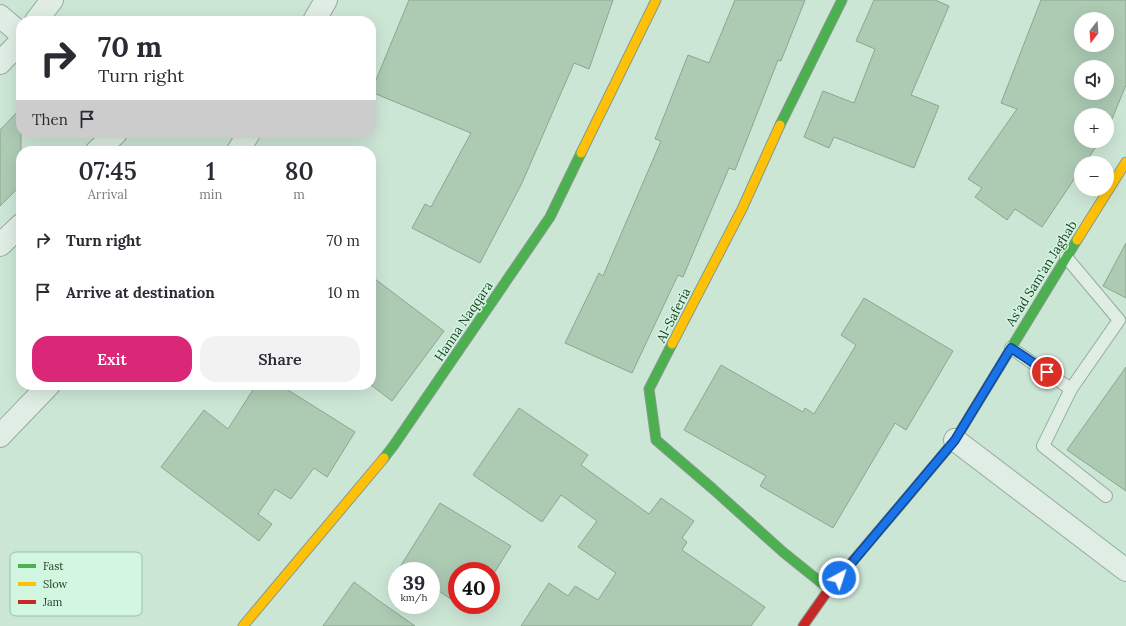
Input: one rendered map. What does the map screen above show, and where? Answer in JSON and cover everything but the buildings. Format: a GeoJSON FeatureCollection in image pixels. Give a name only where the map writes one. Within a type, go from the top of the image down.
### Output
{"type":"FeatureCollection","features":[{"type":"Feature","properties":{"kind":"street"},"geometry":{"type":"LineString","coordinates":[[40,16],[52,0]]}},
{"type":"Feature","properties":{"kind":"street"},"geometry":{"type":"LineString","coordinates":[[317,16],[326,0]]}},
{"type":"Feature","properties":{"kind":"street","name":"Hanna Naqqara"},"geometry":{"type":"LineString","coordinates":[[243,626],[394,445],[550,217],[656,0]]}},
{"type":"Feature","properties":{"kind":"street","name":"Al-Saferia"},"geometry":{"type":"LineString","coordinates":[[829,589],[783,552],[656,440],[649,390],[742,209],[773,138],[842,0]]}},
{"type":"Feature","properties":{"kind":"street"},"geometry":{"type":"LineString","coordinates":[[0,16],[16,30]]}},
{"type":"Feature","properties":{"kind":"street"},"geometry":{"type":"LineString","coordinates":[[0,63],[16,46]]}},
{"type":"Feature","properties":{"kind":"street"},"geometry":{"type":"LineString","coordinates":[[102,146],[111,138]]}},
{"type":"Feature","properties":{"kind":"street","name":"As'ad Sam'an Jaghab"},"geometry":{"type":"LineString","coordinates":[[802,626],[829,589],[955,440],[1066,257],[1126,162]]}},
{"type":"Feature","properties":{"kind":"street"},"geometry":{"type":"LineString","coordinates":[[0,245],[16,230]]}},
{"type":"Feature","properties":{"kind":"street"},"geometry":{"type":"LineString","coordinates":[[0,436],[44,390]]}},
{"type":"Feature","properties":{"kind":"street"},"geometry":{"type":"LineString","coordinates":[[955,440],[1126,570]]}},
{"type":"Feature","properties":{"kind":"lane"},"geometry":{"type":"LineString","coordinates":[[1066,257],[1123,319],[1071,389],[1043,446],[1106,496]]}},
{"type":"Feature","properties":{"kind":"lane"},"geometry":{"type":"LineString","coordinates":[[1011,348],[1071,389]]}},
{"type":"Feature","properties":{"kind":"traffic: fast"},"geometry":{"type":"LineString","coordinates":[[780,125],[842,0]]}},
{"type":"Feature","properties":{"kind":"traffic: fast"},"geometry":{"type":"LineString","coordinates":[[384,458],[550,217],[581,153]]}},
{"type":"Feature","properties":{"kind":"traffic: fast"},"geometry":{"type":"LineString","coordinates":[[903,502],[955,440],[1077,240]]}},
{"type":"Feature","properties":{"kind":"traffic: fast"},"geometry":{"type":"LineString","coordinates":[[672,344],[649,389],[656,440],[783,552],[829,589]]}},
{"type":"Feature","properties":{"kind":"traffic: slow"},"geometry":{"type":"LineString","coordinates":[[581,153],[656,0]]}},
{"type":"Feature","properties":{"kind":"traffic: slow"},"geometry":{"type":"LineString","coordinates":[[672,344],[742,209],[780,125]]}},
{"type":"Feature","properties":{"kind":"traffic: slow"},"geometry":{"type":"LineString","coordinates":[[1077,240],[1126,162]]}},
{"type":"Feature","properties":{"kind":"traffic: slow"},"geometry":{"type":"LineString","coordinates":[[243,626],[384,458]]}},
{"type":"Feature","properties":{"kind":"traffic: jam"},"geometry":{"type":"LineString","coordinates":[[803,626],[829,589],[903,502]]}},
{"type":"Feature","properties":{"kind":"route"},"geometry":{"type":"LineString","coordinates":[[839,578],[955,440],[1011,348],[1047,372]]}}]}
